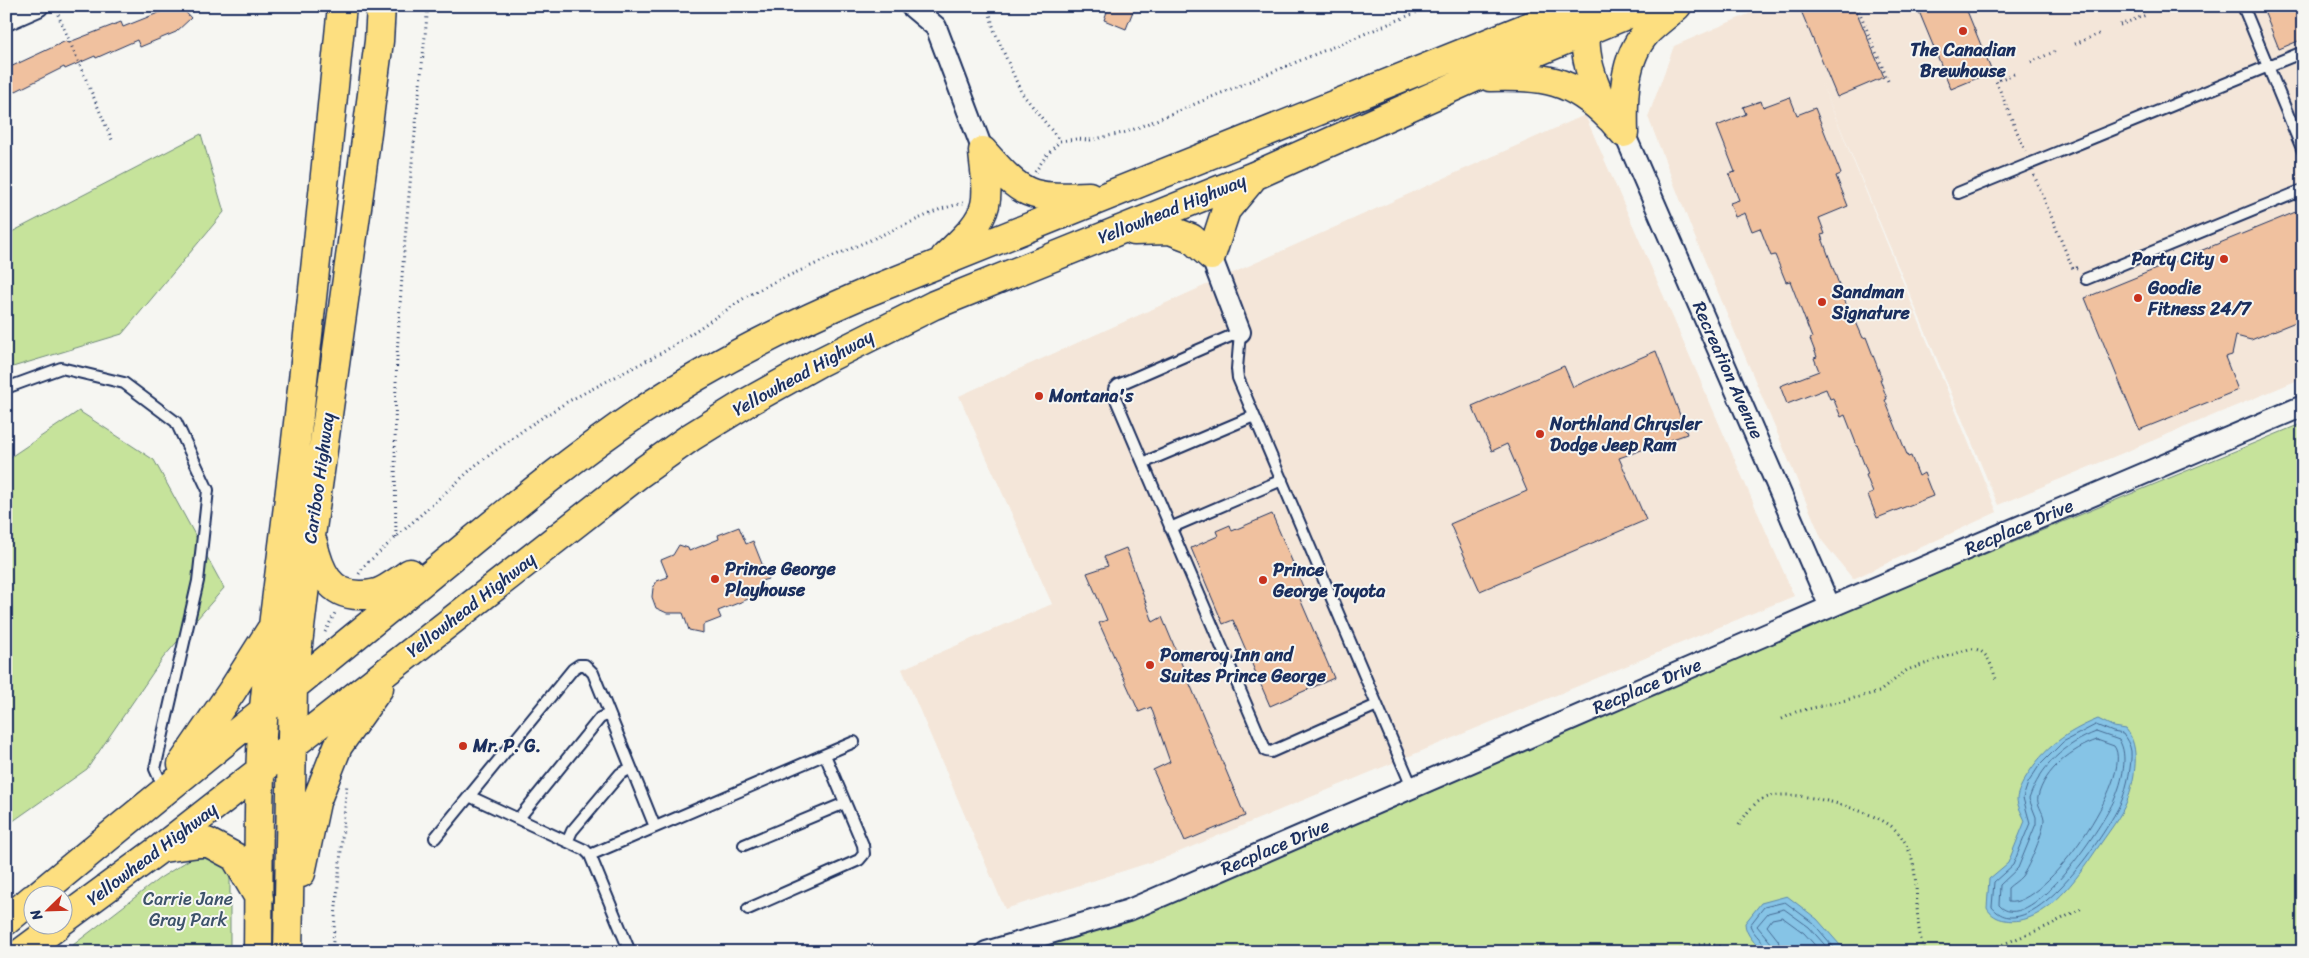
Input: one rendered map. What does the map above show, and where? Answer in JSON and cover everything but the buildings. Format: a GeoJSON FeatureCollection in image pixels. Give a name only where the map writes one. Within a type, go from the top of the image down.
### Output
{"type":"FeatureCollection","features":[{"type":"Feature","properties":{"kind":"highway","name":"Cariboo Highway"},"geometry":{"type":"LineString","coordinates":[[258,952],[260,771],[264,708],[272,628],[291,481],[342,6]]}},
{"type":"Feature","properties":{"kind":"highway","name":"Cariboo Highway"},"geometry":{"type":"LineString","coordinates":[[289,944],[293,686],[311,536],[379,41],[381,6]]}},
{"type":"Feature","properties":{"kind":"highway"},"geometry":{"type":"LineString","coordinates":[[379,41],[391,6]]}},
{"type":"Feature","properties":{"kind":"highway"},"geometry":{"type":"LineString","coordinates":[[1607,6],[1589,21],[1582,19],[1589,67],[1617,125]]}},
{"type":"Feature","properties":{"kind":"highway","name":"Yellowhead Highway"},"geometry":{"type":"LineString","coordinates":[[49,886],[264,708],[552,477],[640,412],[695,378],[813,315],[1108,195],[1582,19],[1648,6]]}},
{"type":"Feature","properties":{"kind":"highway"},"geometry":{"type":"LineString","coordinates":[[1617,125],[1626,79],[1637,46],[1646,33],[1677,6]]}},
{"type":"Feature","properties":{"kind":"highway","name":"Yellowhead Highway"},"geometry":{"type":"LineString","coordinates":[[72,915],[161,848],[639,474],[691,437],[746,403],[818,363],[925,309],[1254,176],[1476,77],[1582,19]]}},
{"type":"Feature","properties":{"kind":"highway"},"geometry":{"type":"LineString","coordinates":[[1476,77],[1545,78],[1574,90],[1600,107],[1617,125]]}},
{"type":"Feature","properties":{"kind":"highway"},"geometry":{"type":"LineString","coordinates":[[983,151],[1008,179],[1024,191],[1032,194],[1064,197],[1108,195]]}},
{"type":"Feature","properties":{"kind":"highway"},"geometry":{"type":"LineString","coordinates":[[935,266],[968,234],[985,206],[986,189],[983,151]]}},
{"type":"Feature","properties":{"kind":"highway"},"geometry":{"type":"LineString","coordinates":[[1113,233],[1170,230],[1191,238],[1211,256],[1226,210],[1254,176]]}},
{"type":"Feature","properties":{"kind":"highway"},"geometry":{"type":"LineString","coordinates":[[311,536],[319,568],[327,580],[345,594],[370,595],[382,591],[552,477]]}},
{"type":"Feature","properties":{"kind":"highway"},"geometry":{"type":"LineString","coordinates":[[164,790],[232,692],[272,628]]}},
{"type":"Feature","properties":{"kind":"highway"},"geometry":{"type":"LineString","coordinates":[[289,944],[316,802],[330,765],[338,746],[397,663]]}},
{"type":"Feature","properties":{"kind":"highway"},"geometry":{"type":"LineString","coordinates":[[161,848],[207,842],[235,857],[259,898]]}},
{"type":"Feature","properties":{"kind":"highway"},"geometry":{"type":"LineString","coordinates":[[6,921],[22,908]]}},
{"type":"Feature","properties":{"kind":"highway"},"geometry":{"type":"LineString","coordinates":[[22,952],[44,936]]}},
{"type":"Feature","properties":{"kind":"street"},"geometry":{"type":"LineString","coordinates":[[6,20],[38,6]]}},
{"type":"Feature","properties":{"kind":"street"},"geometry":{"type":"LineString","coordinates":[[911,6],[936,27],[983,151]]}},
{"type":"Feature","properties":{"kind":"street","name":"Recreation Avenue"},"geometry":{"type":"LineString","coordinates":[[1617,125],[1830,607]]}},
{"type":"Feature","properties":{"kind":"street"},"geometry":{"type":"LineString","coordinates":[[1211,256],[1240,332]]}},
{"type":"Feature","properties":{"kind":"street","name":"Recplace Drive"},"geometry":{"type":"LineString","coordinates":[[986,952],[1129,910],[1830,607],[2303,406]]}},
{"type":"Feature","properties":{"kind":"lane"},"geometry":{"type":"LineString","coordinates":[[2243,6],[2303,151]]}},
{"type":"Feature","properties":{"kind":"lane"},"geometry":{"type":"LineString","coordinates":[[1958,193],[2303,52]]}},
{"type":"Feature","properties":{"kind":"lane"},"geometry":{"type":"LineString","coordinates":[[2086,279],[2303,190]]}},
{"type":"Feature","properties":{"kind":"lane"},"geometry":{"type":"LineString","coordinates":[[1377,705],[1271,752],[1266,751],[1114,394],[1114,388],[1118,384],[1240,332],[1237,369],[1254,416],[1412,787]]}},
{"type":"Feature","properties":{"kind":"lane"},"geometry":{"type":"LineString","coordinates":[[6,388],[61,368],[124,383],[176,422],[208,490],[198,581],[155,769],[164,790]]}},
{"type":"Feature","properties":{"kind":"lane"},"geometry":{"type":"LineString","coordinates":[[1143,463],[1254,416]]}},
{"type":"Feature","properties":{"kind":"lane"},"geometry":{"type":"LineString","coordinates":[[1170,528],[1282,480]]}},
{"type":"Feature","properties":{"kind":"lane"},"geometry":{"type":"LineString","coordinates":[[435,838],[573,669],[580,665],[585,665],[593,673],[655,827]]}},
{"type":"Feature","properties":{"kind":"lane"},"geometry":{"type":"LineString","coordinates":[[519,818],[521,813],[600,718],[610,714]]}},
{"type":"Feature","properties":{"kind":"lane"},"geometry":{"type":"LineString","coordinates":[[590,855],[854,742]]}},
{"type":"Feature","properties":{"kind":"lane"},"geometry":{"type":"LineString","coordinates":[[748,909],[859,860],[864,854],[863,846],[824,756]]}},
{"type":"Feature","properties":{"kind":"lane"},"geometry":{"type":"LineString","coordinates":[[568,840],[572,831],[620,774],[631,768]]}},
{"type":"Feature","properties":{"kind":"lane"},"geometry":{"type":"LineString","coordinates":[[469,796],[581,846],[590,855],[630,952]]}},
{"type":"Feature","properties":{"kind":"lane"},"geometry":{"type":"LineString","coordinates":[[744,845],[845,803]]}},
{"type":"Feature","properties":{"kind":"path"},"geometry":{"type":"LineString","coordinates":[[55,6],[113,142]]}},
{"type":"Feature","properties":{"kind":"path"},"geometry":{"type":"LineString","coordinates":[[396,537],[394,452],[398,340],[406,220],[428,6]]}},
{"type":"Feature","properties":{"kind":"path"},"geometry":{"type":"LineString","coordinates":[[988,6],[994,30],[1021,92],[1060,141]]}},
{"type":"Feature","properties":{"kind":"path"},"geometry":{"type":"LineString","coordinates":[[1032,176],[1046,156],[1060,141],[1090,140],[1127,132],[1432,6]]}},
{"type":"Feature","properties":{"kind":"path"},"geometry":{"type":"LineString","coordinates":[[1857,6],[1888,82]]}},
{"type":"Feature","properties":{"kind":"path"},"geometry":{"type":"LineString","coordinates":[[2120,25],[2146,15]]}},
{"type":"Feature","properties":{"kind":"path"},"geometry":{"type":"LineString","coordinates":[[2075,44],[2101,33]]}},
{"type":"Feature","properties":{"kind":"path"},"geometry":{"type":"LineString","coordinates":[[2030,62],[2056,51]]}},
{"type":"Feature","properties":{"kind":"path"},"geometry":{"type":"LineString","coordinates":[[2014,74],[1996,81],[2026,155]]}},
{"type":"Feature","properties":{"kind":"path"},"geometry":{"type":"LineString","coordinates":[[2034,174],[2073,269],[2079,267]]}},
{"type":"Feature","properties":{"kind":"path"},"geometry":{"type":"LineString","coordinates":[[321,639],[345,594],[364,566],[476,465],[528,426],[582,394],[664,351],[749,295],[941,209],[967,203]]}},
{"type":"Feature","properties":{"kind":"path"},"geometry":{"type":"LineString","coordinates":[[1782,719],[1796,712],[1880,692],[1907,670],[1969,649],[1976,648],[1983,652],[1991,663],[1996,679]]}},
{"type":"Feature","properties":{"kind":"path"},"geometry":{"type":"LineString","coordinates":[[330,765],[346,778],[348,787],[332,952]]}},
{"type":"Feature","properties":{"kind":"path"},"geometry":{"type":"LineString","coordinates":[[1739,825],[1749,809],[1767,797],[1792,794],[1809,796],[1869,815],[1892,827],[1900,834],[1912,859],[1918,924],[1925,952]]}},
{"type":"Feature","properties":{"kind":"path"},"geometry":{"type":"LineString","coordinates":[[1984,952],[2048,926],[2084,907]]}},
{"type":"Feature","properties":{"kind":"path"},"geometry":{"type":"LineString","coordinates":[[1675,952],[1702,944],[1719,945],[1732,952]]}},
{"type":"Feature","properties":{"kind":"shaded area"},"geometry":{"type":"Polygon","coordinates":[[[1767,6],[2303,6],[2303,378],[1998,505],[1821,82],[1997,512],[1853,579],[1823,542],[1694,235],[1648,117],[1674,46],[1767,6]]]}},
{"type":"Feature","properties":{"kind":"shaded area"},"geometry":{"type":"Polygon","coordinates":[[[1585,115],[1794,596],[1167,857],[1005,909],[902,669],[1052,604],[959,396],[1585,115]]]}},
{"type":"Feature","properties":{"kind":"green space"},"geometry":{"type":"Polygon","coordinates":[[[201,134],[224,212],[122,334],[6,369],[6,235],[201,134]]]}},
{"type":"Feature","properties":{"kind":"green space"},"geometry":{"type":"Polygon","coordinates":[[[79,411],[154,460],[224,588],[163,658],[87,769],[6,826],[6,460],[79,411]]]}},
{"type":"Feature","properties":{"kind":"green space"},"geometry":{"type":"Polygon","coordinates":[[[2303,423],[2303,952],[1019,952],[2303,423]]]}},
{"type":"Feature","properties":{"kind":"green space","name":"Carrie Jane Gray Park"},"geometry":{"type":"Polygon","coordinates":[[[192,858],[217,859],[230,867],[230,952],[64,952],[160,878],[192,858]]]}},
{"type":"Feature","properties":{"kind":"water"},"geometry":{"type":"Polygon","coordinates":[[[2098,719],[2114,727],[2126,729],[2134,745],[2134,773],[2125,807],[2073,882],[2048,907],[2020,920],[1997,918],[1987,908],[1989,879],[2008,863],[2025,821],[2017,799],[2026,777],[2048,749],[2076,729],[2098,719]]]}},
{"type":"Feature","properties":{"kind":"water"},"geometry":{"type":"Polygon","coordinates":[[[1787,896],[1817,919],[1840,945],[1844,946],[1843,952],[1765,952],[1758,946],[1749,935],[1745,923],[1761,903],[1787,896]]]}},
{"type":"Feature","properties":{"kind":"place","name":"The Canadian Brewhouse"},"geometry":{"type":"Point","coordinates":[1963,31]}},
{"type":"Feature","properties":{"kind":"place","name":"Party City"},"geometry":{"type":"Point","coordinates":[2224,259]}},
{"type":"Feature","properties":{"kind":"place","name":"Goodie Fitness 24/7"},"geometry":{"type":"Point","coordinates":[2138,298]}},
{"type":"Feature","properties":{"kind":"place","name":"Sandman Signature"},"geometry":{"type":"Point","coordinates":[1822,302]}},
{"type":"Feature","properties":{"kind":"place","name":"Montana's"},"geometry":{"type":"Point","coordinates":[1039,396]}},
{"type":"Feature","properties":{"kind":"place","name":"Northland Chrysler Dodge Jeep Ram"},"geometry":{"type":"Point","coordinates":[1540,434]}},
{"type":"Feature","properties":{"kind":"place","name":"Prince George Playhouse"},"geometry":{"type":"Point","coordinates":[715,579]}},
{"type":"Feature","properties":{"kind":"place","name":"Prince George Toyota"},"geometry":{"type":"Point","coordinates":[1263,580]}},
{"type":"Feature","properties":{"kind":"place","name":"Pomeroy Inn and Suites Prince George"},"geometry":{"type":"Point","coordinates":[1150,665]}},
{"type":"Feature","properties":{"kind":"place","name":"Mr. P. G."},"geometry":{"type":"Point","coordinates":[463,746]}}]}
